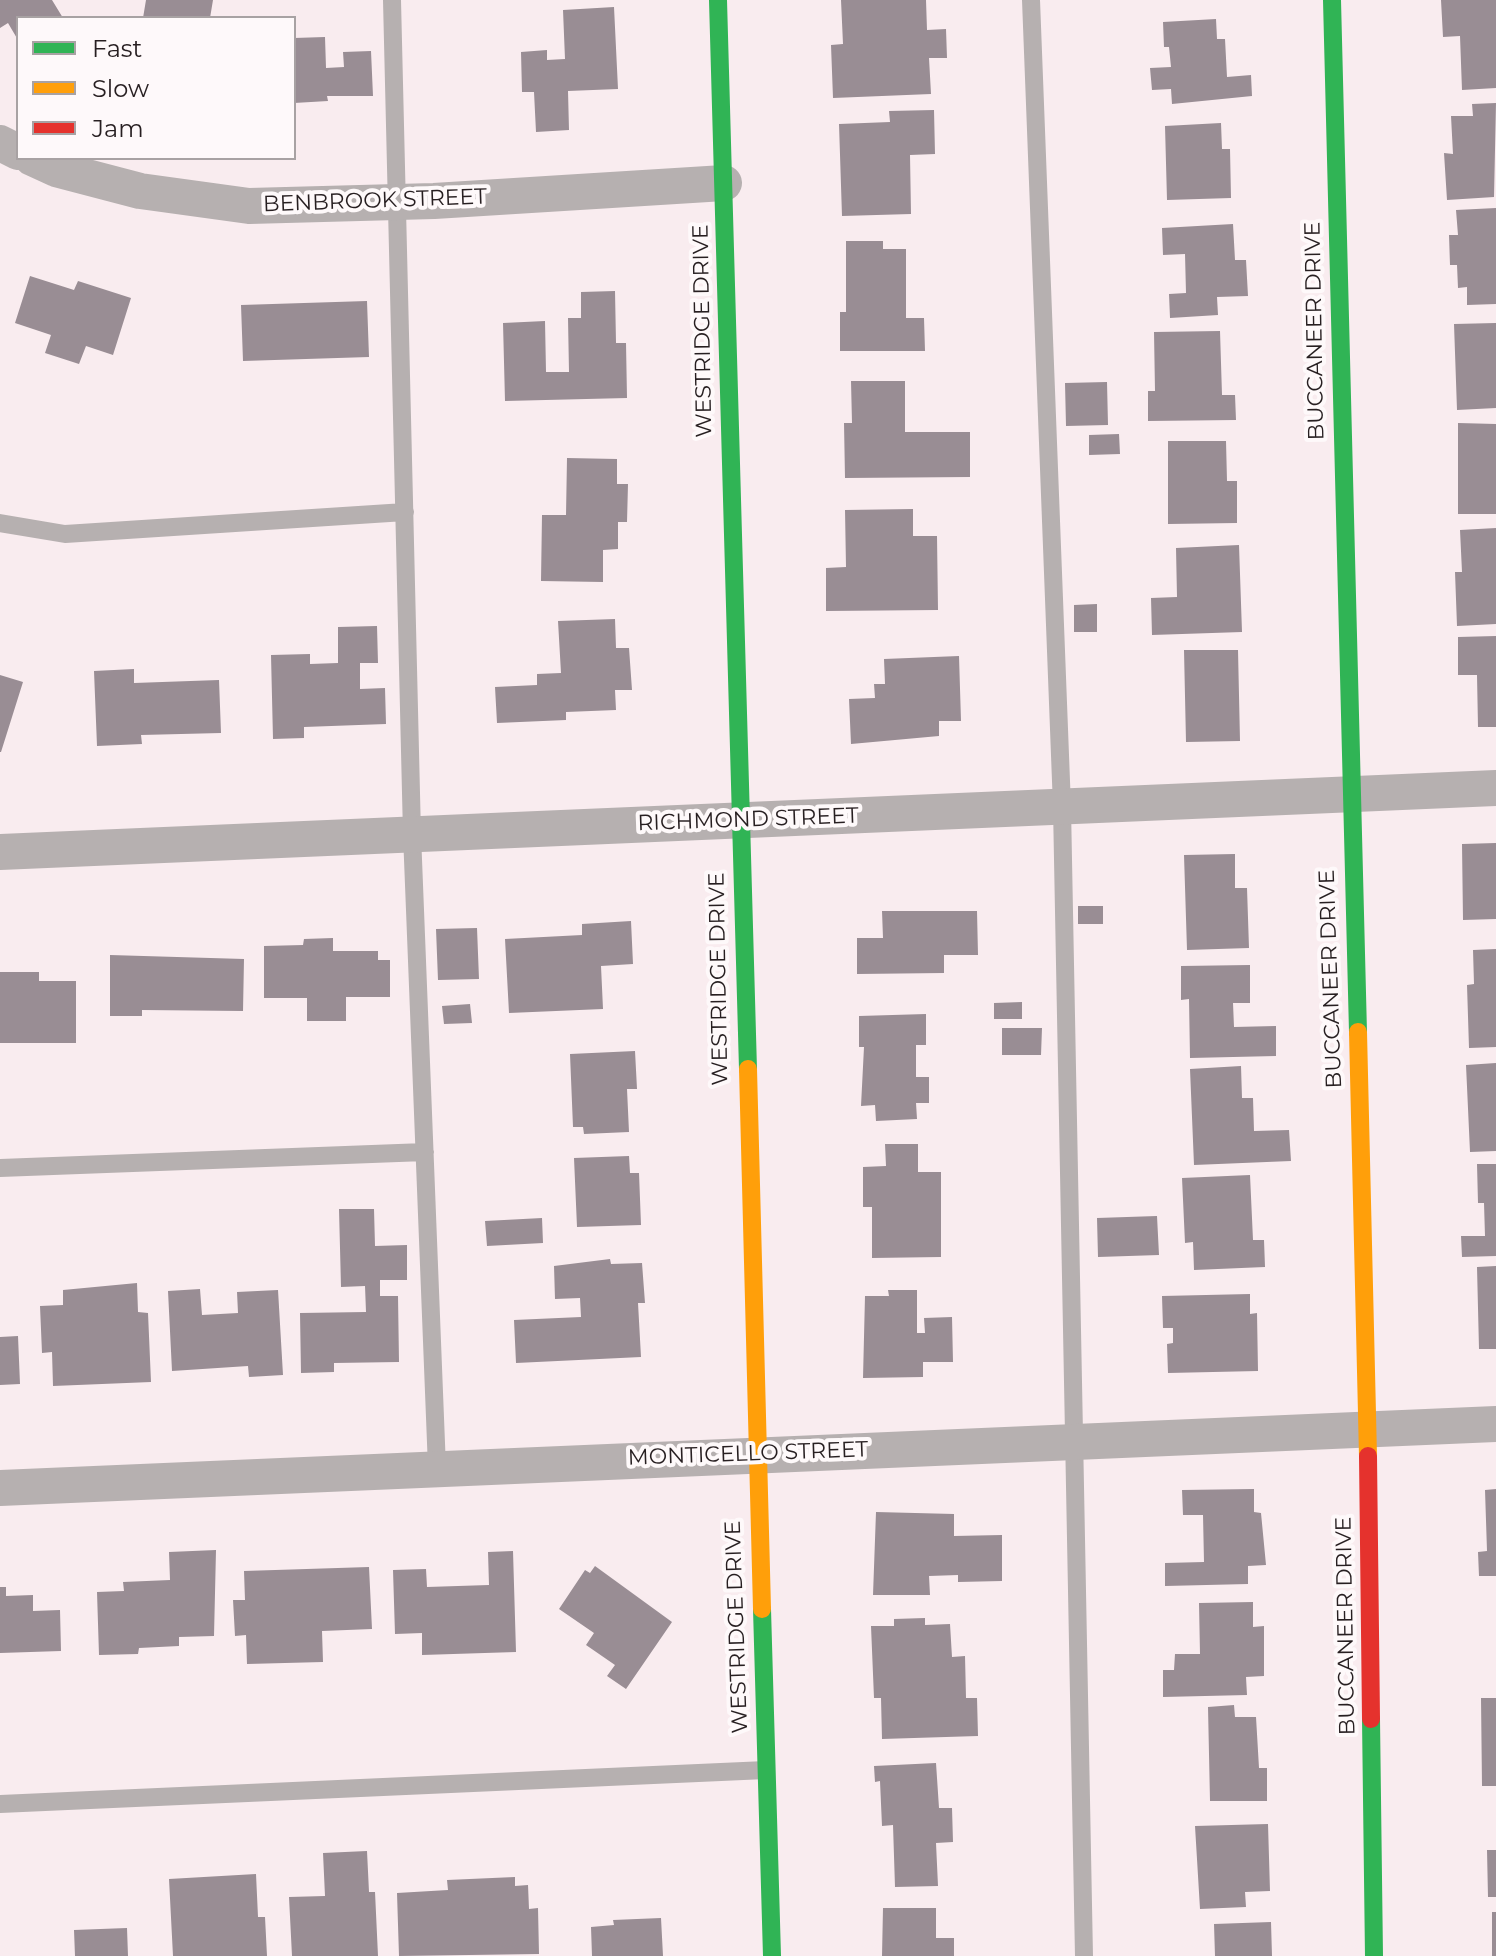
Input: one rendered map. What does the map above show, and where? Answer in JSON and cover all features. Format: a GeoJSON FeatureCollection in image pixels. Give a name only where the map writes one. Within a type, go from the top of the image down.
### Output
{"type":"FeatureCollection","features":[{"type":"Feature","properties":{"kind":"street","name":"WESTRIDGE DRIVE"},"geometry":{"type":"LineString","coordinates":[[718,0],[755,1453],[772,1956]]}},
{"type":"Feature","properties":{"kind":"street","name":"BUCCANEER DRIVE"},"geometry":{"type":"LineString","coordinates":[[1332,0],[1349,795],[1368,1430],[1374,1956]]}},
{"type":"Feature","properties":{"kind":"street","name":"BENBROOK STREET"},"geometry":{"type":"LineString","coordinates":[[36,160],[56,169],[140,191],[249,206],[399,202],[724,183]]}},
{"type":"Feature","properties":{"kind":"street","name":"RICHMOND STREET"},"geometry":{"type":"LineString","coordinates":[[0,852],[1496,788]]}},
{"type":"Feature","properties":{"kind":"street","name":"MONTICELLO STREET"},"geometry":{"type":"LineString","coordinates":[[0,1488],[755,1453],[1496,1424]]}},
{"type":"Feature","properties":{"kind":"lane"},"geometry":{"type":"LineString","coordinates":[[392,0],[412,834],[437,1468]]}},
{"type":"Feature","properties":{"kind":"lane"},"geometry":{"type":"LineString","coordinates":[[1031,0],[1062,807],[1084,1956]]}},
{"type":"Feature","properties":{"kind":"lane"},"geometry":{"type":"LineString","coordinates":[[0,523],[65,534],[405,512]]}},
{"type":"Feature","properties":{"kind":"lane"},"geometry":{"type":"LineString","coordinates":[[0,1168],[425,1152]]}},
{"type":"Feature","properties":{"kind":"lane"},"geometry":{"type":"LineString","coordinates":[[0,1804],[766,1770]]}},
{"type":"Feature","properties":{"kind":"building"},"geometry":{"type":"Polygon","coordinates":[[[0,0],[52,0],[62,16],[16,16],[16,37],[8,23],[0,28],[0,0]]]}},
{"type":"Feature","properties":{"kind":"building"},"geometry":{"type":"Polygon","coordinates":[[[146,0],[213,0],[210,16],[143,16],[146,0]]]}},
{"type":"Feature","properties":{"kind":"building"},"geometry":{"type":"Polygon","coordinates":[[[841,0],[926,0],[927,30],[946,29],[947,58],[929,58],[931,94],[833,98],[831,45],[843,44],[841,0]]]}},
{"type":"Feature","properties":{"kind":"building"},"geometry":{"type":"Polygon","coordinates":[[[1441,0],[1496,0],[1496,88],[1462,90],[1460,36],[1443,37],[1441,0]]]}},
{"type":"Feature","properties":{"kind":"building"},"geometry":{"type":"Polygon","coordinates":[[[614,7],[618,89],[568,91],[569,130],[536,132],[534,92],[522,92],[521,52],[547,50],[547,60],[565,59],[563,10],[614,7]]]}},
{"type":"Feature","properties":{"kind":"building"},"geometry":{"type":"Polygon","coordinates":[[[1216,19],[1217,39],[1225,39],[1227,77],[1251,75],[1252,96],[1172,104],[1171,89],[1152,90],[1150,68],[1171,67],[1169,47],[1164,47],[1163,22],[1216,19]]]}},
{"type":"Feature","properties":{"kind":"building"},"geometry":{"type":"Polygon","coordinates":[[[325,37],[326,68],[344,67],[343,52],[371,51],[373,96],[327,96],[328,101],[296,103],[296,38],[325,37]]]}},
{"type":"Feature","properties":{"kind":"building"},"geometry":{"type":"Polygon","coordinates":[[[1496,103],[1494,197],[1447,200],[1444,153],[1453,154],[1451,116],[1473,116],[1472,104],[1496,103]]]}},
{"type":"Feature","properties":{"kind":"building"},"geometry":{"type":"Polygon","coordinates":[[[934,110],[935,154],[910,155],[911,214],[842,216],[839,124],[890,122],[889,111],[934,110]]]}},
{"type":"Feature","properties":{"kind":"building"},"geometry":{"type":"Polygon","coordinates":[[[1221,123],[1222,149],[1230,149],[1231,198],[1167,200],[1165,126],[1221,123]]]}},
{"type":"Feature","properties":{"kind":"building"},"geometry":{"type":"Polygon","coordinates":[[[1496,208],[1496,304],[1467,305],[1467,287],[1458,288],[1457,265],[1450,265],[1449,235],[1458,235],[1456,210],[1496,208]]]}},
{"type":"Feature","properties":{"kind":"building"},"geometry":{"type":"Polygon","coordinates":[[[1233,224],[1235,260],[1246,260],[1248,296],[1217,297],[1218,315],[1170,318],[1169,294],[1186,293],[1185,254],[1163,255],[1162,228],[1233,224]]]}},
{"type":"Feature","properties":{"kind":"building"},"geometry":{"type":"Polygon","coordinates":[[[846,241],[883,241],[883,249],[906,249],[906,318],[924,318],[925,351],[840,351],[840,312],[846,312],[846,241]]]}},
{"type":"Feature","properties":{"kind":"building"},"geometry":{"type":"Polygon","coordinates":[[[30,276],[74,290],[78,281],[131,298],[113,355],[86,346],[79,364],[45,353],[51,335],[15,323],[30,276]]]}},
{"type":"Feature","properties":{"kind":"building"},"geometry":{"type":"Polygon","coordinates":[[[615,291],[616,343],[626,343],[627,398],[505,401],[503,323],[545,321],[546,372],[569,372],[568,318],[581,318],[581,292],[615,291]]]}},
{"type":"Feature","properties":{"kind":"building"},"geometry":{"type":"Polygon","coordinates":[[[367,301],[369,357],[243,361],[241,305],[367,301]]]}},
{"type":"Feature","properties":{"kind":"building"},"geometry":{"type":"Polygon","coordinates":[[[1496,323],[1496,408],[1457,410],[1454,324],[1496,323]]]}},
{"type":"Feature","properties":{"kind":"building"},"geometry":{"type":"Polygon","coordinates":[[[1220,331],[1222,395],[1235,395],[1236,420],[1148,421],[1148,391],[1155,391],[1154,332],[1220,331]]]}},
{"type":"Feature","properties":{"kind":"building"},"geometry":{"type":"Polygon","coordinates":[[[851,381],[905,381],[905,432],[970,432],[970,477],[845,478],[844,423],[852,423],[851,381]]]}},
{"type":"Feature","properties":{"kind":"building"},"geometry":{"type":"Polygon","coordinates":[[[1107,382],[1108,425],[1066,426],[1065,383],[1107,382]]]}},
{"type":"Feature","properties":{"kind":"building"},"geometry":{"type":"Polygon","coordinates":[[[1458,423],[1496,424],[1496,514],[1458,514],[1458,423]]]}},
{"type":"Feature","properties":{"kind":"building"},"geometry":{"type":"Polygon","coordinates":[[[1119,434],[1120,454],[1089,455],[1089,435],[1119,434]]]}},
{"type":"Feature","properties":{"kind":"building"},"geometry":{"type":"Polygon","coordinates":[[[1168,441],[1226,441],[1227,481],[1237,481],[1237,523],[1168,524],[1168,441]]]}},
{"type":"Feature","properties":{"kind":"building"},"geometry":{"type":"Polygon","coordinates":[[[567,458],[617,459],[617,484],[628,484],[627,522],[618,522],[618,549],[603,550],[603,582],[541,581],[542,515],[566,515],[567,458]]]}},
{"type":"Feature","properties":{"kind":"building"},"geometry":{"type":"Polygon","coordinates":[[[913,509],[913,536],[937,536],[938,610],[826,611],[826,568],[846,567],[845,510],[913,509]]]}},
{"type":"Feature","properties":{"kind":"building"},"geometry":{"type":"Polygon","coordinates":[[[1496,528],[1496,624],[1457,626],[1455,572],[1462,572],[1460,530],[1496,528]]]}},
{"type":"Feature","properties":{"kind":"building"},"geometry":{"type":"Polygon","coordinates":[[[1239,545],[1242,632],[1152,635],[1151,598],[1177,597],[1176,548],[1239,545]]]}},
{"type":"Feature","properties":{"kind":"building"},"geometry":{"type":"Polygon","coordinates":[[[1097,604],[1097,632],[1074,632],[1074,605],[1097,604]]]}},
{"type":"Feature","properties":{"kind":"building"},"geometry":{"type":"Polygon","coordinates":[[[615,619],[616,648],[629,648],[632,690],[615,690],[616,710],[566,712],[566,720],[497,723],[495,687],[537,685],[537,674],[561,673],[558,621],[615,619]]]}},
{"type":"Feature","properties":{"kind":"building"},"geometry":{"type":"Polygon","coordinates":[[[377,626],[378,663],[360,663],[360,689],[385,688],[386,724],[304,727],[304,738],[273,739],[271,655],[310,654],[310,664],[338,663],[338,627],[377,626]]]}},
{"type":"Feature","properties":{"kind":"building"},"geometry":{"type":"Polygon","coordinates":[[[1496,636],[1496,727],[1478,727],[1477,675],[1458,675],[1458,637],[1496,636]]]}},
{"type":"Feature","properties":{"kind":"building"},"geometry":{"type":"Polygon","coordinates":[[[1184,650],[1238,650],[1240,741],[1186,742],[1184,650]]]}},
{"type":"Feature","properties":{"kind":"building"},"geometry":{"type":"Polygon","coordinates":[[[959,656],[961,721],[939,721],[939,736],[851,744],[849,699],[875,698],[874,684],[885,684],[884,659],[959,656]]]}},
{"type":"Feature","properties":{"kind":"building"},"geometry":{"type":"Polygon","coordinates":[[[134,669],[134,683],[219,680],[221,733],[141,735],[142,744],[97,746],[94,671],[134,669]]]}},
{"type":"Feature","properties":{"kind":"building"},"geometry":{"type":"Polygon","coordinates":[[[0,675],[23,682],[1,752],[0,752],[0,675]]]}},
{"type":"Feature","properties":{"kind":"building"},"geometry":{"type":"Polygon","coordinates":[[[1496,843],[1496,919],[1463,920],[1462,844],[1496,843]]]}},
{"type":"Feature","properties":{"kind":"building"},"geometry":{"type":"Polygon","coordinates":[[[1235,854],[1235,888],[1247,888],[1249,948],[1187,950],[1184,855],[1235,854]]]}},
{"type":"Feature","properties":{"kind":"building"},"geometry":{"type":"Polygon","coordinates":[[[1078,906],[1103,906],[1103,924],[1078,924],[1078,906]]]}},
{"type":"Feature","properties":{"kind":"building"},"geometry":{"type":"Polygon","coordinates":[[[882,911],[977,911],[978,955],[944,955],[944,973],[857,974],[857,938],[883,938],[882,911]]]}},
{"type":"Feature","properties":{"kind":"building"},"geometry":{"type":"Polygon","coordinates":[[[631,921],[633,964],[601,966],[603,1009],[509,1013],[505,939],[582,935],[582,924],[631,921]]]}},
{"type":"Feature","properties":{"kind":"building"},"geometry":{"type":"Polygon","coordinates":[[[477,928],[479,979],[438,980],[436,929],[477,928]]]}},
{"type":"Feature","properties":{"kind":"building"},"geometry":{"type":"Polygon","coordinates":[[[333,938],[333,951],[378,951],[378,960],[390,960],[390,997],[346,997],[346,1021],[307,1021],[307,998],[264,998],[264,946],[303,945],[304,939],[333,938]]]}},
{"type":"Feature","properties":{"kind":"building"},"geometry":{"type":"Polygon","coordinates":[[[1496,949],[1496,1047],[1469,1048],[1467,985],[1474,984],[1473,950],[1496,949]]]}},
{"type":"Feature","properties":{"kind":"building"},"geometry":{"type":"Polygon","coordinates":[[[110,955],[244,959],[243,1011],[142,1010],[142,1016],[110,1016],[110,955]]]}},
{"type":"Feature","properties":{"kind":"building"},"geometry":{"type":"Polygon","coordinates":[[[1250,965],[1250,1003],[1233,1003],[1234,1027],[1276,1026],[1276,1056],[1190,1058],[1189,999],[1181,1000],[1181,966],[1250,965]]]}},
{"type":"Feature","properties":{"kind":"building"},"geometry":{"type":"Polygon","coordinates":[[[0,972],[39,972],[39,981],[76,981],[76,1043],[0,1043],[0,972]]]}},
{"type":"Feature","properties":{"kind":"building"},"geometry":{"type":"Polygon","coordinates":[[[1022,1002],[1022,1019],[994,1019],[994,1003],[1022,1002]]]}},
{"type":"Feature","properties":{"kind":"building"},"geometry":{"type":"Polygon","coordinates":[[[470,1004],[472,1023],[444,1024],[442,1006],[470,1004]]]}},
{"type":"Feature","properties":{"kind":"building"},"geometry":{"type":"Polygon","coordinates":[[[926,1014],[926,1045],[916,1045],[916,1077],[929,1077],[929,1103],[916,1103],[917,1119],[876,1121],[875,1105],[861,1106],[864,1047],[859,1047],[859,1016],[926,1014]]]}},
{"type":"Feature","properties":{"kind":"building"},"geometry":{"type":"Polygon","coordinates":[[[1002,1028],[1042,1028],[1041,1055],[1002,1055],[1002,1028]]]}},
{"type":"Feature","properties":{"kind":"building"},"geometry":{"type":"Polygon","coordinates":[[[635,1051],[637,1089],[627,1089],[629,1132],[584,1134],[583,1127],[573,1127],[570,1054],[635,1051]]]}},
{"type":"Feature","properties":{"kind":"building"},"geometry":{"type":"Polygon","coordinates":[[[1496,1063],[1496,1151],[1470,1152],[1466,1065],[1496,1063]]]}},
{"type":"Feature","properties":{"kind":"building"},"geometry":{"type":"Polygon","coordinates":[[[1241,1066],[1242,1098],[1253,1098],[1254,1131],[1289,1130],[1291,1161],[1194,1165],[1190,1069],[1241,1066]]]}},
{"type":"Feature","properties":{"kind":"building"},"geometry":{"type":"Polygon","coordinates":[[[885,1144],[918,1144],[918,1172],[941,1172],[941,1257],[872,1258],[872,1207],[863,1207],[863,1167],[886,1166],[885,1144]]]}},
{"type":"Feature","properties":{"kind":"building"},"geometry":{"type":"Polygon","coordinates":[[[629,1156],[630,1173],[639,1173],[641,1225],[577,1227],[574,1158],[629,1156]]]}},
{"type":"Feature","properties":{"kind":"building"},"geometry":{"type":"Polygon","coordinates":[[[1477,1164],[1496,1164],[1496,1256],[1462,1257],[1461,1236],[1485,1236],[1484,1203],[1478,1203],[1477,1164]]]}},
{"type":"Feature","properties":{"kind":"building"},"geometry":{"type":"Polygon","coordinates":[[[1250,1175],[1253,1240],[1264,1240],[1265,1267],[1194,1270],[1193,1242],[1185,1243],[1182,1178],[1250,1175]]]}},
{"type":"Feature","properties":{"kind":"building"},"geometry":{"type":"Polygon","coordinates":[[[339,1209],[374,1209],[375,1246],[407,1245],[407,1280],[380,1280],[380,1296],[398,1296],[399,1362],[334,1363],[334,1372],[301,1373],[300,1313],[366,1312],[365,1286],[341,1287],[339,1209]]]}},
{"type":"Feature","properties":{"kind":"building"},"geometry":{"type":"Polygon","coordinates":[[[1157,1216],[1159,1255],[1098,1257],[1097,1218],[1157,1216]]]}},
{"type":"Feature","properties":{"kind":"building"},"geometry":{"type":"Polygon","coordinates":[[[542,1218],[543,1243],[487,1246],[485,1221],[542,1218]]]}},
{"type":"Feature","properties":{"kind":"building"},"geometry":{"type":"Polygon","coordinates":[[[610,1259],[611,1264],[642,1263],[645,1303],[638,1303],[641,1357],[516,1363],[514,1320],[581,1317],[580,1298],[555,1299],[554,1266],[610,1259]]]}},
{"type":"Feature","properties":{"kind":"building"},"geometry":{"type":"Polygon","coordinates":[[[1496,1266],[1496,1349],[1479,1349],[1477,1267],[1496,1266]]]}},
{"type":"Feature","properties":{"kind":"building"},"geometry":{"type":"Polygon","coordinates":[[[137,1283],[138,1312],[148,1313],[151,1382],[53,1386],[52,1352],[42,1353],[40,1306],[63,1305],[63,1290],[137,1283]]]}},
{"type":"Feature","properties":{"kind":"building"},"geometry":{"type":"Polygon","coordinates":[[[200,1289],[202,1315],[238,1313],[237,1292],[278,1290],[283,1375],[249,1377],[248,1366],[172,1371],[168,1291],[200,1289]]]}},
{"type":"Feature","properties":{"kind":"building"},"geometry":{"type":"Polygon","coordinates":[[[888,1290],[917,1290],[917,1333],[925,1333],[924,1318],[952,1317],[953,1362],[923,1362],[923,1377],[863,1378],[865,1296],[889,1296],[888,1290]]]}},
{"type":"Feature","properties":{"kind":"building"},"geometry":{"type":"Polygon","coordinates":[[[1250,1294],[1250,1314],[1257,1313],[1258,1371],[1168,1373],[1167,1344],[1173,1343],[1173,1328],[1163,1328],[1162,1296],[1250,1294]]]}},
{"type":"Feature","properties":{"kind":"building"},"geometry":{"type":"Polygon","coordinates":[[[18,1336],[20,1384],[0,1385],[0,1337],[18,1336]]]}},
{"type":"Feature","properties":{"kind":"building"},"geometry":{"type":"Polygon","coordinates":[[[1254,1489],[1254,1512],[1261,1513],[1266,1565],[1248,1566],[1248,1584],[1165,1586],[1165,1563],[1204,1562],[1203,1515],[1183,1515],[1182,1490],[1254,1489]]]}},
{"type":"Feature","properties":{"kind":"building"},"geometry":{"type":"Polygon","coordinates":[[[1496,1489],[1496,1576],[1479,1576],[1478,1552],[1487,1551],[1485,1490],[1496,1489]]]}},
{"type":"Feature","properties":{"kind":"building"},"geometry":{"type":"Polygon","coordinates":[[[876,1512],[954,1514],[954,1536],[1002,1535],[1002,1581],[958,1582],[958,1575],[929,1576],[930,1595],[873,1595],[876,1512]]]}},
{"type":"Feature","properties":{"kind":"building"},"geometry":{"type":"Polygon","coordinates":[[[216,1550],[214,1636],[179,1637],[179,1646],[139,1648],[138,1654],[99,1655],[97,1592],[124,1591],[123,1582],[170,1580],[169,1552],[216,1550]]]}},
{"type":"Feature","properties":{"kind":"building"},"geometry":{"type":"Polygon","coordinates":[[[513,1551],[516,1652],[422,1655],[422,1633],[395,1634],[393,1570],[426,1569],[427,1587],[489,1585],[488,1552],[513,1551]]]}},
{"type":"Feature","properties":{"kind":"building"},"geometry":{"type":"Polygon","coordinates":[[[595,1566],[672,1622],[626,1689],[607,1676],[615,1665],[586,1645],[594,1633],[559,1609],[585,1570],[590,1573],[595,1566]]]}},
{"type":"Feature","properties":{"kind":"building"},"geometry":{"type":"Polygon","coordinates":[[[369,1567],[372,1629],[322,1631],[323,1662],[247,1664],[246,1635],[235,1636],[233,1600],[245,1600],[244,1571],[369,1567]]]}},
{"type":"Feature","properties":{"kind":"building"},"geometry":{"type":"Polygon","coordinates":[[[0,1587],[6,1587],[6,1596],[33,1595],[33,1611],[60,1610],[61,1651],[0,1653],[0,1587]]]}},
{"type":"Feature","properties":{"kind":"building"},"geometry":{"type":"Polygon","coordinates":[[[1253,1602],[1253,1627],[1264,1626],[1264,1676],[1246,1677],[1247,1695],[1163,1697],[1163,1670],[1174,1670],[1175,1654],[1200,1654],[1199,1603],[1253,1602]]]}},
{"type":"Feature","properties":{"kind":"building"},"geometry":{"type":"Polygon","coordinates":[[[925,1618],[925,1625],[950,1624],[952,1657],[965,1656],[966,1698],[977,1698],[978,1736],[882,1739],[881,1698],[874,1698],[871,1626],[894,1626],[894,1619],[925,1618]]]}},
{"type":"Feature","properties":{"kind":"building"},"geometry":{"type":"Polygon","coordinates":[[[1481,1698],[1496,1698],[1496,1786],[1482,1786],[1481,1698]]]}},
{"type":"Feature","properties":{"kind":"building"},"geometry":{"type":"Polygon","coordinates":[[[1234,1705],[1235,1717],[1256,1717],[1259,1768],[1267,1768],[1267,1801],[1210,1801],[1208,1707],[1234,1705]]]}},
{"type":"Feature","properties":{"kind":"building"},"geometry":{"type":"Polygon","coordinates":[[[936,1763],[939,1808],[952,1808],[953,1842],[936,1843],[938,1886],[895,1887],[893,1825],[882,1826],[880,1781],[875,1782],[874,1766],[936,1763]]]}},
{"type":"Feature","properties":{"kind":"building"},"geometry":{"type":"Polygon","coordinates":[[[1268,1824],[1270,1891],[1245,1892],[1246,1907],[1200,1909],[1195,1826],[1268,1824]]]}},
{"type":"Feature","properties":{"kind":"building"},"geometry":{"type":"Polygon","coordinates":[[[1487,1850],[1496,1850],[1496,1897],[1488,1897],[1487,1850]]]}},
{"type":"Feature","properties":{"kind":"building"},"geometry":{"type":"Polygon","coordinates":[[[367,1851],[369,1892],[375,1892],[378,1956],[292,1956],[289,1897],[325,1896],[323,1853],[367,1851]]]}},
{"type":"Feature","properties":{"kind":"building"},"geometry":{"type":"Polygon","coordinates":[[[256,1874],[258,1917],[265,1917],[267,1956],[173,1956],[169,1879],[256,1874]]]}},
{"type":"Feature","properties":{"kind":"building"},"geometry":{"type":"Polygon","coordinates":[[[515,1877],[515,1886],[528,1885],[529,1909],[538,1908],[539,1954],[399,1956],[397,1893],[448,1890],[447,1880],[515,1877]]]}},
{"type":"Feature","properties":{"kind":"building"},"geometry":{"type":"Polygon","coordinates":[[[883,1908],[936,1908],[936,1938],[954,1938],[954,1956],[882,1956],[883,1908]]]}},
{"type":"Feature","properties":{"kind":"building"},"geometry":{"type":"Polygon","coordinates":[[[1492,1912],[1496,1912],[1496,1956],[1492,1956],[1492,1912]]]}},
{"type":"Feature","properties":{"kind":"building"},"geometry":{"type":"Polygon","coordinates":[[[661,1918],[663,1956],[592,1956],[591,1927],[614,1925],[613,1920],[661,1918]]]}},
{"type":"Feature","properties":{"kind":"building"},"geometry":{"type":"Polygon","coordinates":[[[1271,1922],[1272,1956],[1215,1956],[1214,1924],[1271,1922]]]}},
{"type":"Feature","properties":{"kind":"building"},"geometry":{"type":"Polygon","coordinates":[[[127,1928],[128,1956],[75,1956],[74,1930],[127,1928]]]}},
{"type":"Feature","properties":{"kind":"traffic: fast"},"geometry":{"type":"LineString","coordinates":[[718,0],[748,1069]]}},
{"type":"Feature","properties":{"kind":"traffic: fast"},"geometry":{"type":"LineString","coordinates":[[1332,0],[1358,1032]]}},
{"type":"Feature","properties":{"kind":"traffic: fast"},"geometry":{"type":"LineString","coordinates":[[762,1609],[772,1956]]}},
{"type":"Feature","properties":{"kind":"traffic: fast"},"geometry":{"type":"LineString","coordinates":[[1371,1719],[1374,1956]]}},
{"type":"Feature","properties":{"kind":"traffic: slow"},"geometry":{"type":"LineString","coordinates":[[1358,1032],[1368,1456]]}},
{"type":"Feature","properties":{"kind":"traffic: slow"},"geometry":{"type":"LineString","coordinates":[[748,1069],[762,1609]]}},
{"type":"Feature","properties":{"kind":"traffic: jam"},"geometry":{"type":"LineString","coordinates":[[1368,1456],[1371,1719]]}}]}
